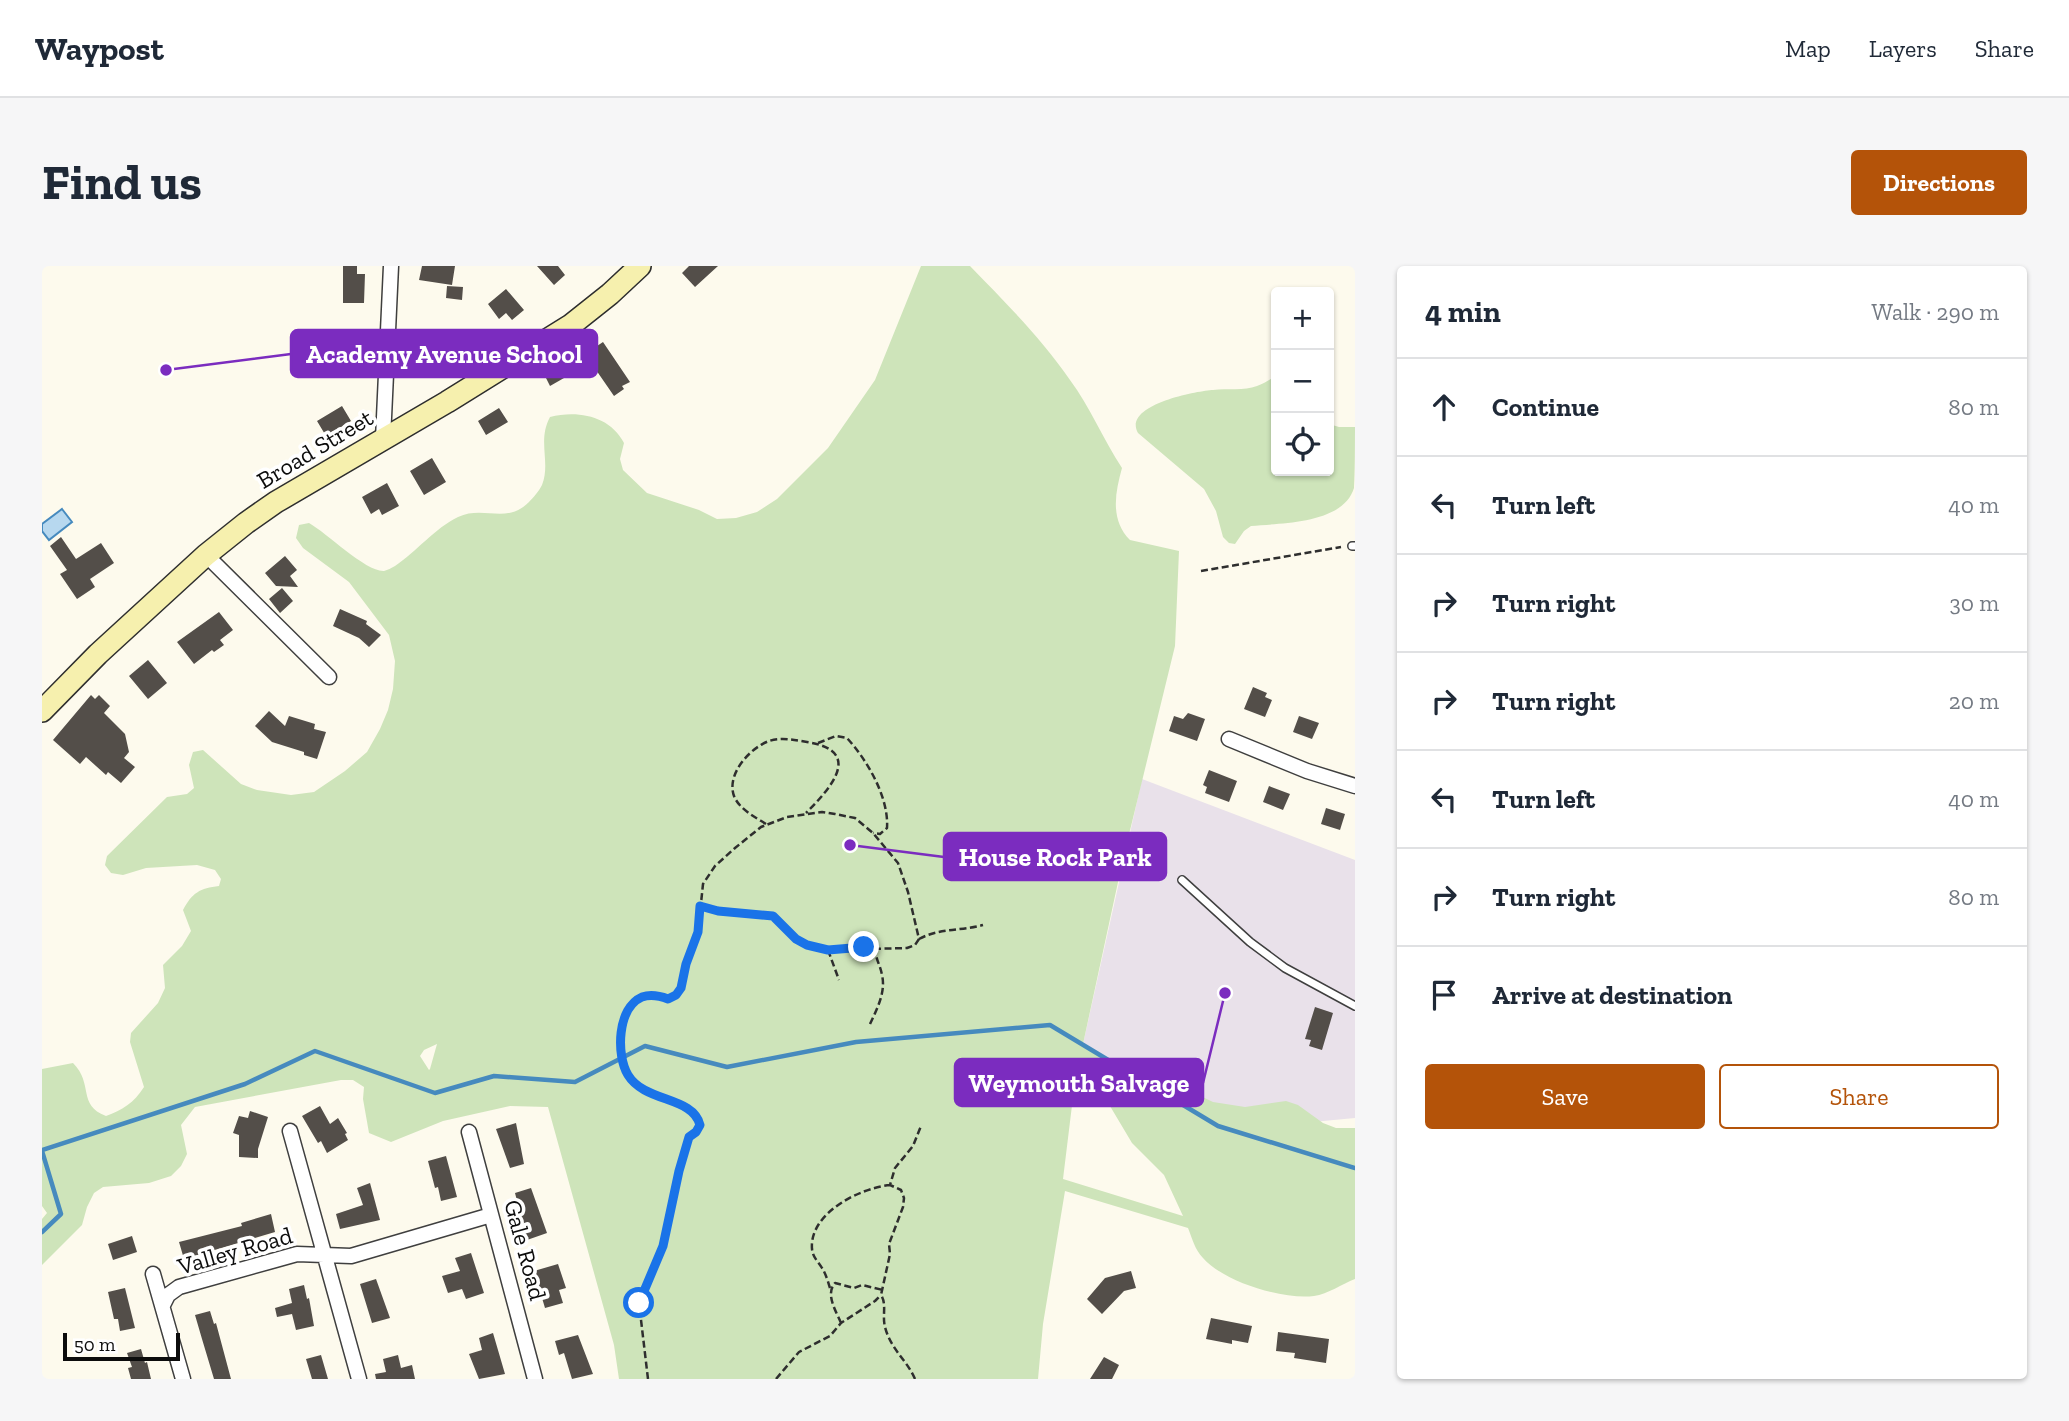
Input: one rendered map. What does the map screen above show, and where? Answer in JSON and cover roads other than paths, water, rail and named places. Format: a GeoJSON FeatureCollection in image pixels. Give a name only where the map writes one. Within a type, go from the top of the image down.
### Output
{"type":"FeatureCollection","features":[{"type":"Feature","properties":{"kind":"main road","name":"Broad Street"},"geometry":{"type":"LineString","coordinates":[[42,711],[99,653],[206,555],[260,512],[571,325],[640,266]]}},
{"type":"Feature","properties":{"kind":"street"},"geometry":{"type":"LineString","coordinates":[[383,439],[391,266]]}},
{"type":"Feature","properties":{"kind":"street"},"geometry":{"type":"LineString","coordinates":[[206,555],[329,677]]}},
{"type":"Feature","properties":{"kind":"street"},"geometry":{"type":"LineString","coordinates":[[1229,739],[1307,771],[1355,786]]}},
{"type":"Feature","properties":{"kind":"street","name":"Valley Road"},"geometry":{"type":"LineString","coordinates":[[290,1131],[326,1254]]}},
{"type":"Feature","properties":{"kind":"street","name":"Gale Road"},"geometry":{"type":"LineString","coordinates":[[469,1132],[535,1379]]}},
{"type":"Feature","properties":{"kind":"street","name":"Valley Road"},"geometry":{"type":"LineString","coordinates":[[163,1305],[168,1295],[179,1287],[297,1254],[351,1256],[491,1215]]}},
{"type":"Feature","properties":{"kind":"street"},"geometry":{"type":"LineString","coordinates":[[326,1254],[359,1379]]}},
{"type":"Feature","properties":{"kind":"street"},"geometry":{"type":"LineString","coordinates":[[153,1274],[183,1379]]}},
{"type":"Feature","properties":{"kind":"lane"},"geometry":{"type":"LineString","coordinates":[[1182,880],[1250,942],[1276,961],[1309,983],[1355,1006]]}},
{"type":"Feature","properties":{"kind":"water"},"geometry":{"type":"Polygon","coordinates":[[[62,509],[72,522],[49,540],[42,531],[42,524],[62,509]]]}},
{"type":"Feature","properties":{"kind":"waterway"},"geometry":{"type":"LineString","coordinates":[[42,1150],[245,1084],[315,1051],[435,1093],[494,1076],[575,1082],[645,1046],[727,1067],[856,1042],[1050,1025],[1218,1126],[1355,1168]]}},
{"type":"Feature","properties":{"kind":"waterway"},"geometry":{"type":"LineString","coordinates":[[42,1151],[61,1214],[42,1232]]}},
{"type":"Feature","properties":{"kind":"place","name":"Academy Avenue School"},"geometry":{"type":"Point","coordinates":[166,370]}},
{"type":"Feature","properties":{"kind":"place","name":"House Rock Park"},"geometry":{"type":"Point","coordinates":[850,845]}},
{"type":"Feature","properties":{"kind":"place","name":"Weymouth Salvage"},"geometry":{"type":"Point","coordinates":[1225,993]}}]}
